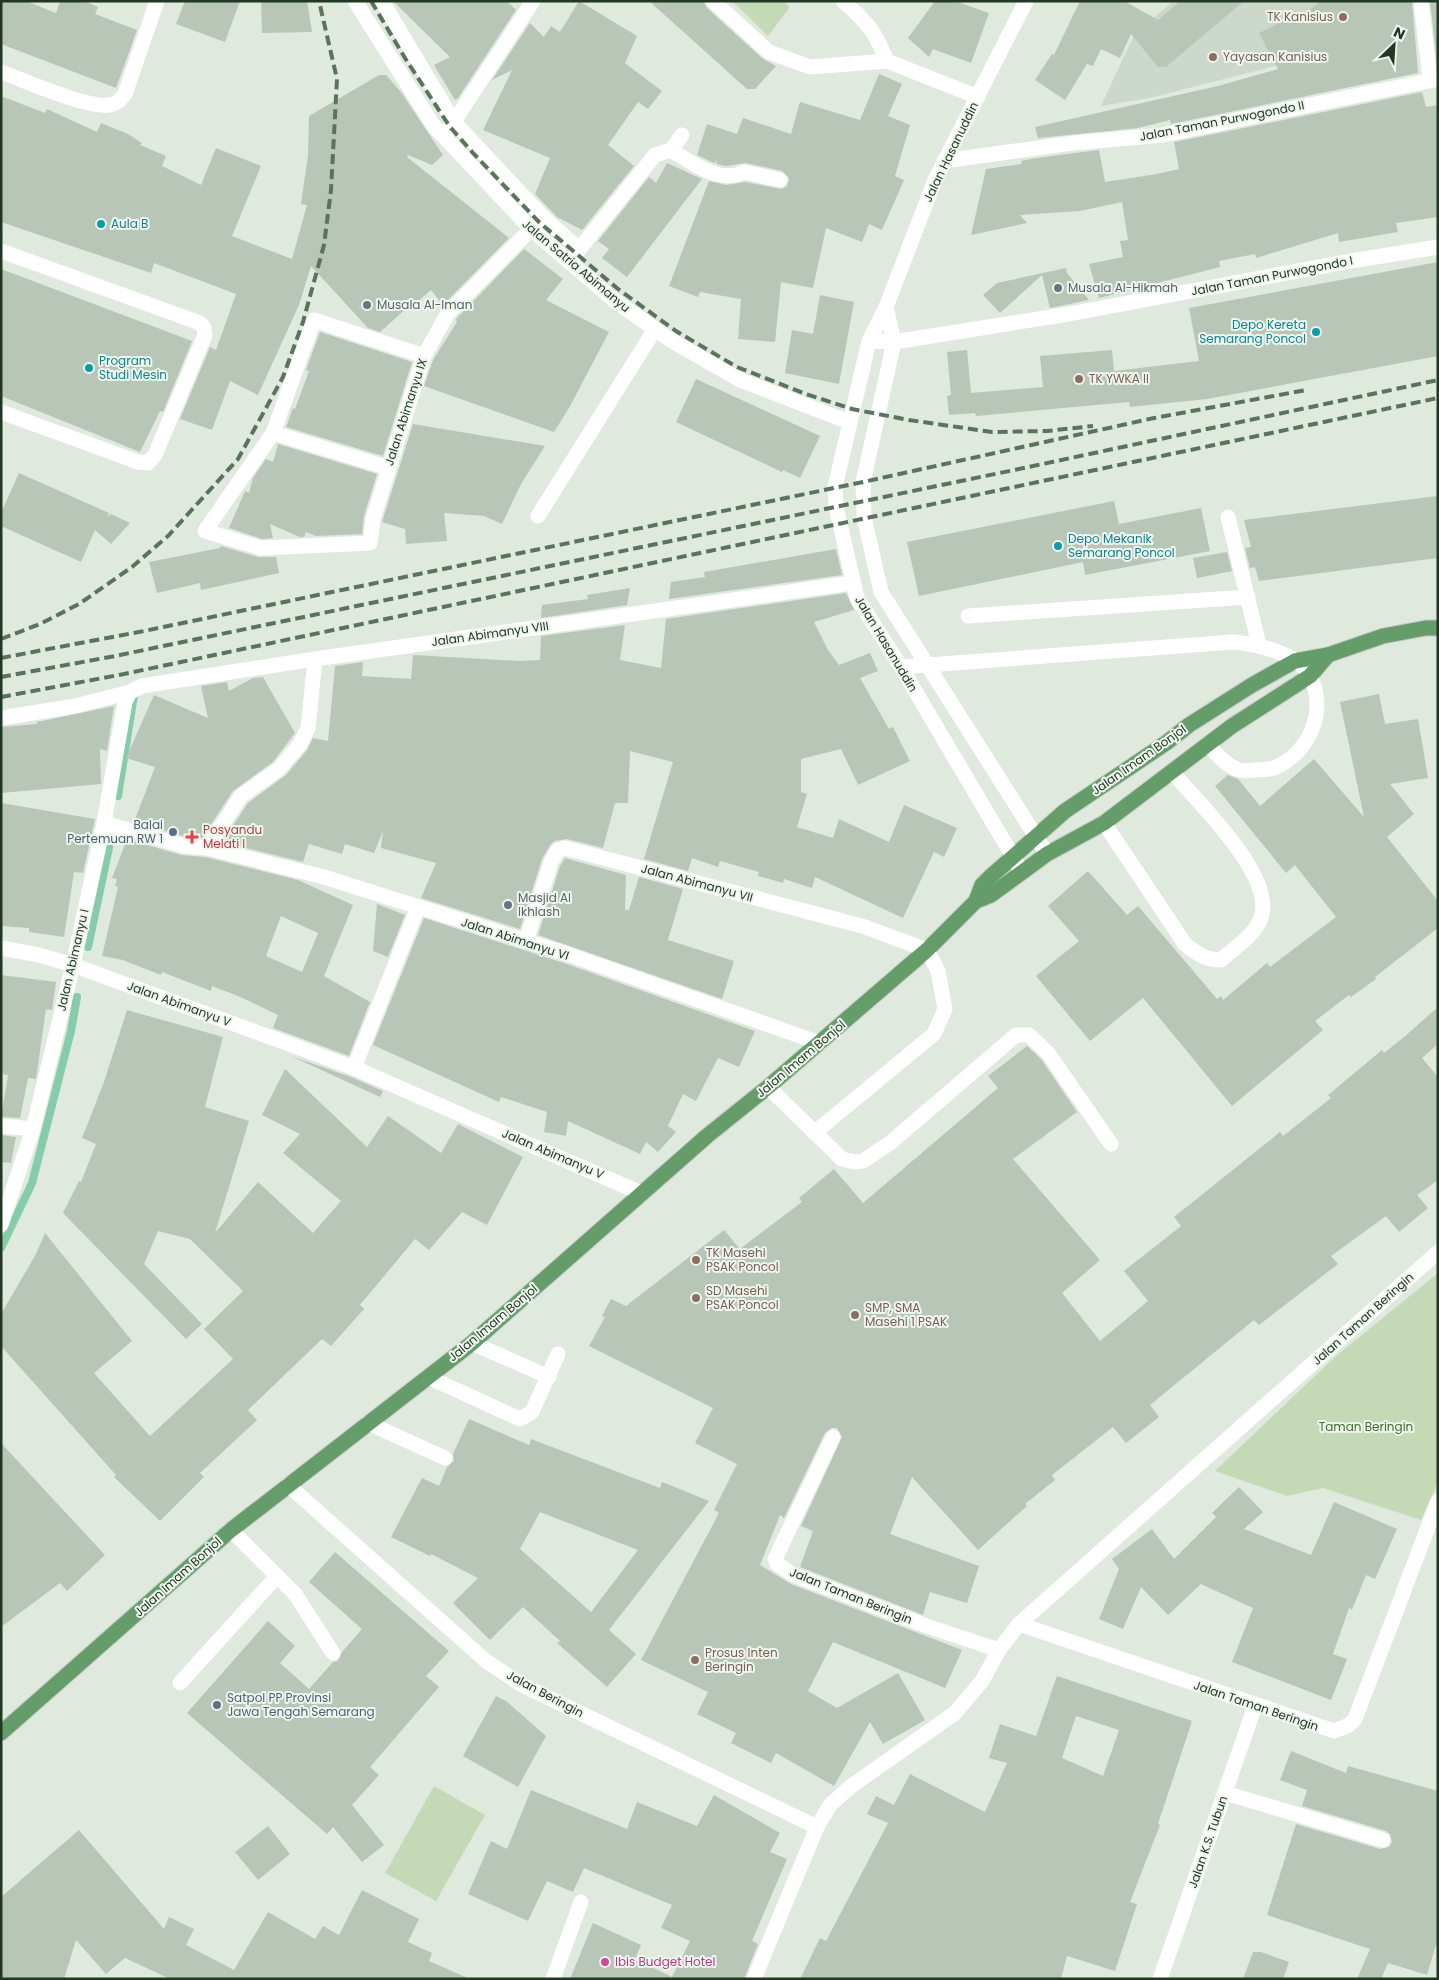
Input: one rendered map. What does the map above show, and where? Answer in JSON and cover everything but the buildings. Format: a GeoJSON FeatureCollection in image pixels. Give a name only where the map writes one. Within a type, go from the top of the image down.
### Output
{"type":"FeatureCollection","features":[{"type":"Feature","properties":{"kind":"main road","name":"Jalan Imam Bonjol"},"geometry":{"type":"LineString","coordinates":[[976,901],[982,885],[1011,856],[1065,811],[1166,743],[1189,725],[1252,685],[1295,661],[1328,655],[1383,636],[1426,628],[1438,628]]}},
{"type":"Feature","properties":{"kind":"main road","name":"Jalan Imam Bonjol"},"geometry":{"type":"LineString","coordinates":[[1,1733],[231,1530],[472,1343],[641,1193],[707,1136],[768,1088],[927,950],[976,901],[991,895],[1047,854],[1104,823],[1232,726],[1310,676],[1328,655]]}},
{"type":"Feature","properties":{"kind":"street"},"geometry":{"type":"LineString","coordinates":[[1,72],[91,103],[109,105],[119,102],[125,94],[157,1]]}},
{"type":"Feature","properties":{"kind":"street","name":"Jalan Satria Abimanyu"},"geometry":{"type":"LineString","coordinates":[[355,1],[434,125],[532,230],[615,301],[655,329],[740,380],[849,422]]}},
{"type":"Feature","properties":{"kind":"street"},"geometry":{"type":"LineString","coordinates":[[382,1],[454,122],[543,217],[579,249]]}},
{"type":"Feature","properties":{"kind":"street"},"geometry":{"type":"LineString","coordinates":[[445,137],[533,1]]}},
{"type":"Feature","properties":{"kind":"street"},"geometry":{"type":"LineString","coordinates":[[713,1],[769,52],[810,67],[886,60],[978,97]]}},
{"type":"Feature","properties":{"kind":"street"},"geometry":{"type":"LineString","coordinates":[[843,1],[864,20],[877,36],[886,60]]}},
{"type":"Feature","properties":{"kind":"street"},"geometry":{"type":"LineString","coordinates":[[1421,1],[1434,80]]}},
{"type":"Feature","properties":{"kind":"street","name":"Jalan Hasanuddin"},"geometry":{"type":"LineString","coordinates":[[1021,4],[978,97],[935,180],[886,307],[869,341],[835,487],[836,507],[857,598],[901,667],[1022,872]]}},
{"type":"Feature","properties":{"kind":"street","name":"Jalan Taman Purwogondo II"},"geometry":{"type":"LineString","coordinates":[[944,161],[1073,143],[1163,135],[1434,80]]}},
{"type":"Feature","properties":{"kind":"street"},"geometry":{"type":"LineString","coordinates":[[570,262],[655,155],[671,150],[682,135]]}},
{"type":"Feature","properties":{"kind":"street"},"geometry":{"type":"LineString","coordinates":[[671,150],[716,175],[736,177],[744,172],[780,180]]}},
{"type":"Feature","properties":{"kind":"street","name":"Jalan Abimanyu IX"},"geometry":{"type":"LineString","coordinates":[[273,433],[205,531],[261,548],[370,543],[373,519],[424,356],[448,313],[543,217]]}},
{"type":"Feature","properties":{"kind":"street","name":"Jalan Taman Purwogondo I"},"geometry":{"type":"LineString","coordinates":[[869,341],[894,342],[1069,314],[1351,261],[1438,247]]}},
{"type":"Feature","properties":{"kind":"street"},"geometry":{"type":"LineString","coordinates":[[1,251],[200,323],[204,328],[205,335],[155,455],[148,463],[138,462],[1,412]]}},
{"type":"Feature","properties":{"kind":"street","name":"Jalan Hasanuddin"},"geometry":{"type":"LineString","coordinates":[[886,307],[894,342],[863,482],[862,500],[881,592],[926,666],[1047,854]]}},
{"type":"Feature","properties":{"kind":"street"},"geometry":{"type":"LineString","coordinates":[[389,468],[273,433],[314,320],[424,356]]}},
{"type":"Feature","properties":{"kind":"street"},"geometry":{"type":"LineString","coordinates":[[538,516],[655,329]]}},
{"type":"Feature","properties":{"kind":"street"},"geometry":{"type":"LineString","coordinates":[[1228,516],[1259,645]]}},
{"type":"Feature","properties":{"kind":"street","name":"Jalan Abimanyu VIII"},"geometry":{"type":"LineString","coordinates":[[1,718],[75,706],[130,692],[142,686],[315,659],[852,583]]}},
{"type":"Feature","properties":{"kind":"street"},"geometry":{"type":"LineString","coordinates":[[968,616],[1248,597]]}},
{"type":"Feature","properties":{"kind":"street"},"geometry":{"type":"LineString","coordinates":[[901,667],[1233,642],[1259,645],[1295,661],[1310,676],[1318,708],[1312,733],[1290,759],[1272,769],[1240,770],[1220,758],[1208,744]]}},
{"type":"Feature","properties":{"kind":"street"},"geometry":{"type":"LineString","coordinates":[[207,848],[241,796],[279,769],[305,736],[308,728],[315,659]]}},
{"type":"Feature","properties":{"kind":"street","name":"Jalan Abimanyu I"},"geometry":{"type":"LineString","coordinates":[[1,1225],[33,1129],[73,965],[104,823],[125,702],[130,692]]}},
{"type":"Feature","properties":{"kind":"street"},"geometry":{"type":"LineString","coordinates":[[1104,823],[1185,944],[1196,954],[1209,960],[1221,960],[1257,927],[1262,917],[1264,901],[1251,866],[1172,772]]}},
{"type":"Feature","properties":{"kind":"street","name":"Jalan Abimanyu VI"},"geometry":{"type":"LineString","coordinates":[[104,823],[184,846],[207,848],[324,877],[526,941],[820,1043]]}},
{"type":"Feature","properties":{"kind":"street","name":"Jalan Abimanyu VII"},"geometry":{"type":"LineString","coordinates":[[526,941],[551,862],[558,850],[565,848],[862,926],[927,950]]}},
{"type":"Feature","properties":{"kind":"street"},"geometry":{"type":"LineString","coordinates":[[354,1068],[418,907]]}},
{"type":"Feature","properties":{"kind":"street","name":"Jalan Abimanyu V"},"geometry":{"type":"LineString","coordinates":[[1,948],[39,955],[73,965],[354,1068],[641,1193]]}},
{"type":"Feature","properties":{"kind":"street"},"geometry":{"type":"LineString","coordinates":[[814,1133],[934,1034],[944,1009],[938,971],[927,950]]}},
{"type":"Feature","properties":{"kind":"street"},"geometry":{"type":"LineString","coordinates":[[768,1088],[794,1109],[814,1133],[842,1158],[855,1162],[863,1161],[890,1142],[1016,1035],[1029,1036],[1048,1053],[1111,1144]]}},
{"type":"Feature","properties":{"kind":"street"},"geometry":{"type":"LineString","coordinates":[[1,1126],[33,1129]]}},
{"type":"Feature","properties":{"kind":"street","name":"Jalan Taman Beringin"},"geometry":{"type":"LineString","coordinates":[[833,1438],[775,1559],[778,1564],[794,1575],[927,1626],[999,1650],[1019,1624],[1438,1252]]}},
{"type":"Feature","properties":{"kind":"street"},"geometry":{"type":"LineString","coordinates":[[472,1343],[549,1377]]}},
{"type":"Feature","properties":{"kind":"street"},"geometry":{"type":"LineString","coordinates":[[428,1377],[520,1419],[532,1412],[558,1354]]}},
{"type":"Feature","properties":{"kind":"street"},"geometry":{"type":"LineString","coordinates":[[368,1423],[445,1458]]}},
{"type":"Feature","properties":{"kind":"street","name":"Jalan Beringin"},"geometry":{"type":"LineString","coordinates":[[288,1484],[486,1661],[522,1685],[816,1827]]}},
{"type":"Feature","properties":{"kind":"street","name":"Jalan Taman Beringin"},"geometry":{"type":"LineString","coordinates":[[1019,1624],[1255,1706],[1334,1731],[1349,1725],[1355,1719],[1438,1501]]}},
{"type":"Feature","properties":{"kind":"street"},"geometry":{"type":"LineString","coordinates":[[231,1530],[295,1594],[332,1653]]}},
{"type":"Feature","properties":{"kind":"street"},"geometry":{"type":"LineString","coordinates":[[180,1683],[278,1576]]}},
{"type":"Feature","properties":{"kind":"street"},"geometry":{"type":"LineString","coordinates":[[754,1979],[816,1827],[830,1805],[850,1788],[955,1713],[982,1681],[999,1650]]}},
{"type":"Feature","properties":{"kind":"street","name":"Jalan K.S. Tubun"},"geometry":{"type":"LineString","coordinates":[[1160,1979],[1255,1706]]}},
{"type":"Feature","properties":{"kind":"street"},"geometry":{"type":"LineString","coordinates":[[1225,1793],[1383,1840]]}},
{"type":"Feature","properties":{"kind":"street"},"geometry":{"type":"LineString","coordinates":[[553,1979],[581,1902]]}},
{"type":"Feature","properties":{"kind":"shaded area","name":"Yayasan Kanisius"},"geometry":{"type":"Polygon","coordinates":[[[1173,1],[1395,1],[1287,63],[1150,98],[1101,106],[1134,35],[1173,1]]]}},
{"type":"Feature","properties":{"kind":"green space"},"geometry":{"type":"Polygon","coordinates":[[[732,1],[784,1],[790,7],[768,36],[732,1]]]}},
{"type":"Feature","properties":{"kind":"green space","name":"Taman Beringin"},"geometry":{"type":"Polygon","coordinates":[[[1438,1273],[1438,1482],[1421,1520],[1323,1488],[1287,1496],[1215,1471],[1336,1356],[1438,1273]]]}},
{"type":"Feature","properties":{"kind":"green space"},"geometry":{"type":"Polygon","coordinates":[[[434,1786],[485,1815],[436,1901],[385,1873],[434,1786]]]}},
{"type":"Feature","properties":{"kind":"waterway"},"geometry":{"type":"LineString","coordinates":[[118,796],[134,695]]}},
{"type":"Feature","properties":{"kind":"waterway"},"geometry":{"type":"LineString","coordinates":[[88,947],[109,848]]}},
{"type":"Feature","properties":{"kind":"waterway"},"geometry":{"type":"LineString","coordinates":[[1,1248],[32,1183],[71,1031],[77,997]]}},
{"type":"Feature","properties":{"kind":"railway"},"geometry":{"type":"LineString","coordinates":[[1,639],[40,624],[79,604],[132,567],[168,536],[238,459],[283,377],[303,322],[324,245],[331,190],[337,79],[319,1]]}},
{"type":"Feature","properties":{"kind":"railway"},"geometry":{"type":"LineString","coordinates":[[371,1],[450,127],[539,222],[618,289],[676,331],[737,367],[806,394],[852,409],[909,420],[992,432],[1047,431],[1093,426]]}},
{"type":"Feature","properties":{"kind":"railway"},"geometry":{"type":"LineString","coordinates":[[1,677],[115,656],[1019,469],[1438,380]]}},
{"type":"Feature","properties":{"kind":"railway"},"geometry":{"type":"LineString","coordinates":[[1,658],[144,631],[863,482],[1154,418],[1306,390]]}},
{"type":"Feature","properties":{"kind":"railway"},"geometry":{"type":"LineString","coordinates":[[1,697],[124,674],[1438,398]]}},
{"type":"Feature","properties":{"kind":"place","name":"TK Kanisius"},"geometry":{"type":"Point","coordinates":[1343,17]}},
{"type":"Feature","properties":{"kind":"place","name":"Yayasan Kanisius"},"geometry":{"type":"Point","coordinates":[1213,57]}},
{"type":"Feature","properties":{"kind":"place","name":"Aula B"},"geometry":{"type":"Point","coordinates":[101,224]}},
{"type":"Feature","properties":{"kind":"place","name":"Musala Al-Hikmah"},"geometry":{"type":"Point","coordinates":[1058,288]}},
{"type":"Feature","properties":{"kind":"place","name":"Musala Al-Iman"},"geometry":{"type":"Point","coordinates":[367,305]}},
{"type":"Feature","properties":{"kind":"place","name":"Depo Kereta Semarang Poncol"},"geometry":{"type":"Point","coordinates":[1316,332]}},
{"type":"Feature","properties":{"kind":"place","name":"Program Studi Mesin"},"geometry":{"type":"Point","coordinates":[89,368]}},
{"type":"Feature","properties":{"kind":"place","name":"TK YWKA II"},"geometry":{"type":"Point","coordinates":[1079,379]}},
{"type":"Feature","properties":{"kind":"place","name":"Depo Mekanik Semarang Poncol"},"geometry":{"type":"Point","coordinates":[1058,546]}},
{"type":"Feature","properties":{"kind":"place","name":"Balai Pertemuan RW 1"},"geometry":{"type":"Point","coordinates":[173,832]}},
{"type":"Feature","properties":{"kind":"place","name":"Posyandu Melati I"},"geometry":{"type":"Point","coordinates":[192,837]}},
{"type":"Feature","properties":{"kind":"place","name":"Masjid Al Ikhlash"},"geometry":{"type":"Point","coordinates":[508,905]}},
{"type":"Feature","properties":{"kind":"place","name":"TK Masehi PSAK Poncol"},"geometry":{"type":"Point","coordinates":[696,1260]}},
{"type":"Feature","properties":{"kind":"place","name":"SD Masehi PSAK Poncol"},"geometry":{"type":"Point","coordinates":[696,1298]}},
{"type":"Feature","properties":{"kind":"place","name":"SMP, SMA Masehi 1 PSAK"},"geometry":{"type":"Point","coordinates":[855,1315]}},
{"type":"Feature","properties":{"kind":"place","name":"Prosus Inten Beringin"},"geometry":{"type":"Point","coordinates":[695,1660]}},
{"type":"Feature","properties":{"kind":"place","name":"Satpol PP Provinsi Jawa Tengah Semarang"},"geometry":{"type":"Point","coordinates":[217,1705]}},
{"type":"Feature","properties":{"kind":"place","name":"Ibis Budget Hotel"},"geometry":{"type":"Point","coordinates":[605,1962]}}]}
